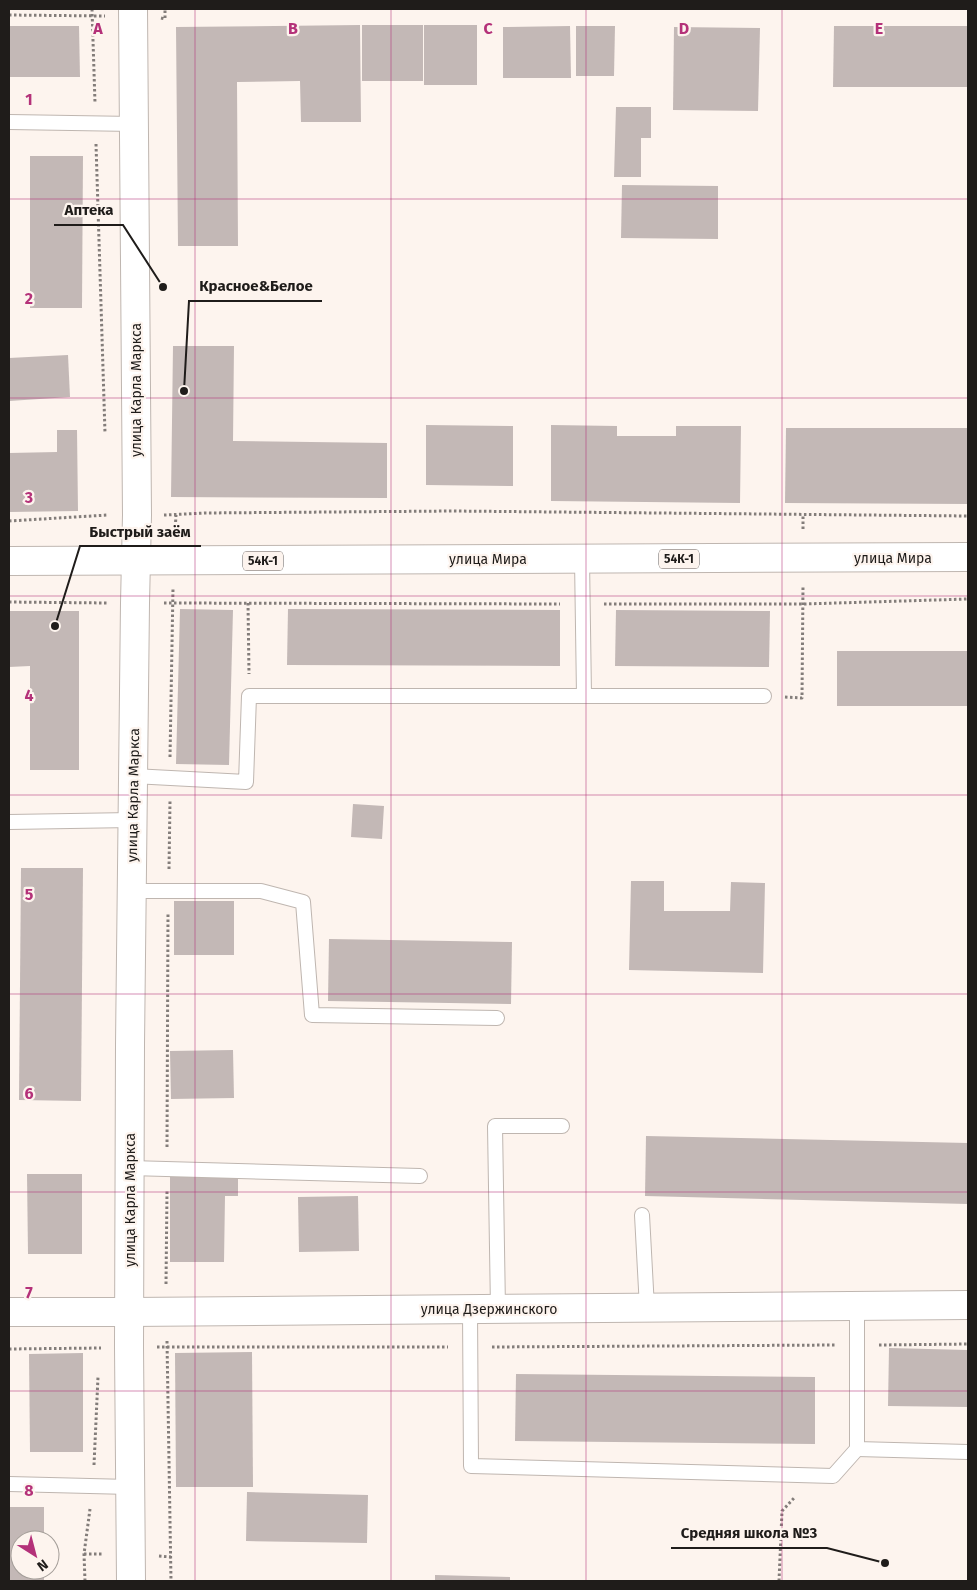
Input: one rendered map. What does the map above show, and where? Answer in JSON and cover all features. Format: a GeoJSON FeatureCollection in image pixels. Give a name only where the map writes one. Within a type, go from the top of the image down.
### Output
{"type":"FeatureCollection","features":[{"type":"Feature","properties":{"kind":"main road","name":"улица Карла Маркса"},"geometry":{"type":"LineString","coordinates":[[131,1581],[129,1312],[132,820],[137,515],[133,9]]}},
{"type":"Feature","properties":{"kind":"main road","name":"улица Мира"},"geometry":{"type":"LineString","coordinates":[[9,561],[136,562],[968,557]]}},
{"type":"Feature","properties":{"kind":"main road","name":"улица Дзержинского"},"geometry":{"type":"LineString","coordinates":[[9,1312],[498,1310],[968,1305]]}},
{"type":"Feature","properties":{"kind":"lane"},"geometry":{"type":"LineString","coordinates":[[9,122],[134,124]]}},
{"type":"Feature","properties":{"kind":"lane"},"geometry":{"type":"LineString","coordinates":[[582,559],[584,696]]}},
{"type":"Feature","properties":{"kind":"lane"},"geometry":{"type":"LineString","coordinates":[[133,776],[246,782],[249,696],[764,696]]}},
{"type":"Feature","properties":{"kind":"lane"},"geometry":{"type":"LineString","coordinates":[[9,822],[132,820]]}},
{"type":"Feature","properties":{"kind":"lane"},"geometry":{"type":"LineString","coordinates":[[132,891],[261,892],[303,902],[312,1015],[497,1018]]}},
{"type":"Feature","properties":{"kind":"lane"},"geometry":{"type":"LineString","coordinates":[[498,1310],[495,1126],[562,1126]]}},
{"type":"Feature","properties":{"kind":"lane"},"geometry":{"type":"LineString","coordinates":[[130,1168],[420,1176]]}},
{"type":"Feature","properties":{"kind":"lane"},"geometry":{"type":"LineString","coordinates":[[642,1215],[646,1308]]}},
{"type":"Feature","properties":{"kind":"lane"},"geometry":{"type":"LineString","coordinates":[[470,1310],[471,1466],[833,1476],[857,1449],[857,1306]]}},
{"type":"Feature","properties":{"kind":"lane"},"geometry":{"type":"LineString","coordinates":[[857,1449],[968,1452]]}},
{"type":"Feature","properties":{"kind":"lane"},"geometry":{"type":"LineString","coordinates":[[9,1484],[130,1487]]}},
{"type":"Feature","properties":{"kind":"path"},"geometry":{"type":"LineString","coordinates":[[92,9],[105,437]]}},
{"type":"Feature","properties":{"kind":"path"},"geometry":{"type":"LineString","coordinates":[[9,15],[92,16]]}},
{"type":"Feature","properties":{"kind":"path"},"geometry":{"type":"LineString","coordinates":[[107,506],[107,613]]}},
{"type":"Feature","properties":{"kind":"path"},"geometry":{"type":"LineString","coordinates":[[9,522],[108,515],[176,515],[206,512],[453,511],[968,516]]}},
{"type":"Feature","properties":{"kind":"path"},"geometry":{"type":"LineString","coordinates":[[171,1581],[166,1312],[170,778],[176,515]]}},
{"type":"Feature","properties":{"kind":"path"},"geometry":{"type":"LineString","coordinates":[[764,696],[802,698],[803,515]]}},
{"type":"Feature","properties":{"kind":"path"},"geometry":{"type":"LineString","coordinates":[[9,602],[804,604],[968,599]]}},
{"type":"Feature","properties":{"kind":"path"},"geometry":{"type":"LineString","coordinates":[[248,603],[249,696]]}},
{"type":"Feature","properties":{"kind":"path"},"geometry":{"type":"LineString","coordinates":[[99,1358],[101,1312]]}},
{"type":"Feature","properties":{"kind":"path"},"geometry":{"type":"LineString","coordinates":[[84,1581],[84,1554],[93,1486],[98,1368]]}},
{"type":"Feature","properties":{"kind":"path"},"geometry":{"type":"LineString","coordinates":[[779,1581],[782,1511],[817,1475]]}},
{"type":"Feature","properties":{"kind":"building"},"geometry":{"type":"Polygon","coordinates":[[[360,25],[361,122],[301,122],[300,81],[237,82],[238,246],[178,246],[176,27],[360,25]]]}},
{"type":"Feature","properties":{"kind":"building"},"geometry":{"type":"Polygon","coordinates":[[[362,25],[423,25],[423,81],[362,81],[362,25]]]}},
{"type":"Feature","properties":{"kind":"building"},"geometry":{"type":"Polygon","coordinates":[[[424,25],[477,25],[477,85],[424,85],[424,25]]]}},
{"type":"Feature","properties":{"kind":"building"},"geometry":{"type":"Polygon","coordinates":[[[9,26],[79,26],[80,77],[9,77],[9,26]]]}},
{"type":"Feature","properties":{"kind":"building"},"geometry":{"type":"Polygon","coordinates":[[[570,26],[571,78],[503,78],[503,27],[570,26]]]}},
{"type":"Feature","properties":{"kind":"building"},"geometry":{"type":"Polygon","coordinates":[[[576,26],[615,26],[614,76],[576,76],[576,26]]]}},
{"type":"Feature","properties":{"kind":"building"},"geometry":{"type":"Polygon","coordinates":[[[834,26],[968,26],[968,87],[833,87],[834,26]]]}},
{"type":"Feature","properties":{"kind":"building"},"geometry":{"type":"Polygon","coordinates":[[[674,27],[760,28],[758,111],[673,110],[674,27]]]}},
{"type":"Feature","properties":{"kind":"building"},"geometry":{"type":"Polygon","coordinates":[[[616,107],[651,107],[651,138],[641,138],[641,177],[614,177],[616,107]]]}},
{"type":"Feature","properties":{"kind":"building"},"geometry":{"type":"Polygon","coordinates":[[[30,156],[83,156],[82,308],[30,308],[30,156]]]}},
{"type":"Feature","properties":{"kind":"building"},"geometry":{"type":"Polygon","coordinates":[[[622,185],[718,186],[718,239],[621,238],[622,185]]]}},
{"type":"Feature","properties":{"kind":"building"},"geometry":{"type":"Polygon","coordinates":[[[173,346],[234,346],[233,441],[387,443],[387,498],[171,497],[173,346]]]}},
{"type":"Feature","properties":{"kind":"building"},"geometry":{"type":"Polygon","coordinates":[[[68,355],[70,397],[9,401],[9,358],[68,355]]]}},
{"type":"Feature","properties":{"kind":"building"},"geometry":{"type":"Polygon","coordinates":[[[426,425],[513,426],[513,486],[426,485],[426,425]]]}},
{"type":"Feature","properties":{"kind":"building"},"geometry":{"type":"Polygon","coordinates":[[[551,425],[617,426],[617,436],[676,436],[676,426],[741,426],[740,503],[551,501],[551,425]]]}},
{"type":"Feature","properties":{"kind":"building"},"geometry":{"type":"Polygon","coordinates":[[[786,428],[968,428],[968,504],[785,503],[786,428]]]}},
{"type":"Feature","properties":{"kind":"building"},"geometry":{"type":"Polygon","coordinates":[[[57,430],[77,430],[78,511],[9,512],[9,453],[57,452],[57,430]]]}},
{"type":"Feature","properties":{"kind":"building"},"geometry":{"type":"Polygon","coordinates":[[[180,609],[233,610],[229,765],[176,764],[180,609]]]}},
{"type":"Feature","properties":{"kind":"building"},"geometry":{"type":"Polygon","coordinates":[[[288,609],[560,610],[560,666],[287,665],[288,609]]]}},
{"type":"Feature","properties":{"kind":"building"},"geometry":{"type":"Polygon","coordinates":[[[616,610],[770,611],[769,667],[615,666],[616,610]]]}},
{"type":"Feature","properties":{"kind":"building"},"geometry":{"type":"Polygon","coordinates":[[[9,611],[79,611],[79,770],[30,770],[30,666],[9,667],[9,611]]]}},
{"type":"Feature","properties":{"kind":"building"},"geometry":{"type":"Polygon","coordinates":[[[837,651],[968,651],[968,706],[837,706],[837,651]]]}},
{"type":"Feature","properties":{"kind":"building"},"geometry":{"type":"Polygon","coordinates":[[[353,804],[384,806],[382,839],[351,837],[353,804]]]}},
{"type":"Feature","properties":{"kind":"building"},"geometry":{"type":"Polygon","coordinates":[[[21,868],[83,868],[81,1101],[19,1100],[21,868]]]}},
{"type":"Feature","properties":{"kind":"building"},"geometry":{"type":"Polygon","coordinates":[[[631,881],[664,881],[664,911],[730,911],[731,882],[765,883],[763,973],[629,970],[631,881]]]}},
{"type":"Feature","properties":{"kind":"building"},"geometry":{"type":"Polygon","coordinates":[[[174,901],[234,901],[234,955],[174,955],[174,901]]]}},
{"type":"Feature","properties":{"kind":"building"},"geometry":{"type":"Polygon","coordinates":[[[329,939],[512,942],[511,1004],[328,1001],[329,939]]]}},
{"type":"Feature","properties":{"kind":"building"},"geometry":{"type":"Polygon","coordinates":[[[233,1050],[234,1098],[171,1099],[170,1051],[233,1050]]]}},
{"type":"Feature","properties":{"kind":"building"},"geometry":{"type":"Polygon","coordinates":[[[646,1136],[968,1143],[968,1204],[645,1196],[646,1136]]]}},
{"type":"Feature","properties":{"kind":"building"},"geometry":{"type":"Polygon","coordinates":[[[27,1174],[82,1174],[82,1254],[28,1254],[27,1174]]]}},
{"type":"Feature","properties":{"kind":"building"},"geometry":{"type":"Polygon","coordinates":[[[170,1175],[238,1175],[238,1196],[225,1196],[224,1262],[170,1262],[170,1175]]]}},
{"type":"Feature","properties":{"kind":"building"},"geometry":{"type":"Polygon","coordinates":[[[358,1196],[359,1251],[299,1252],[298,1197],[358,1196]]]}},
{"type":"Feature","properties":{"kind":"building"},"geometry":{"type":"Polygon","coordinates":[[[889,1348],[968,1350],[968,1407],[888,1406],[889,1348]]]}},
{"type":"Feature","properties":{"kind":"building"},"geometry":{"type":"Polygon","coordinates":[[[252,1352],[253,1487],[176,1487],[175,1353],[252,1352]]]}},
{"type":"Feature","properties":{"kind":"building"},"geometry":{"type":"Polygon","coordinates":[[[83,1353],[83,1452],[30,1452],[29,1354],[83,1353]]]}},
{"type":"Feature","properties":{"kind":"building"},"geometry":{"type":"Polygon","coordinates":[[[516,1374],[815,1377],[815,1444],[515,1441],[516,1374]]]}},
{"type":"Feature","properties":{"kind":"building"},"geometry":{"type":"Polygon","coordinates":[[[247,1492],[368,1495],[367,1543],[246,1541],[247,1492]]]}},
{"type":"Feature","properties":{"kind":"building"},"geometry":{"type":"Polygon","coordinates":[[[9,1507],[44,1507],[44,1530],[10,1530],[10,1580],[44,1581],[9,1581],[9,1507]]]}},
{"type":"Feature","properties":{"kind":"building"},"geometry":{"type":"Polygon","coordinates":[[[435,1575],[510,1577],[510,1581],[435,1581],[435,1575]]]}},
{"type":"Feature","properties":{"kind":"place","name":"Аптека"},"geometry":{"type":"Point","coordinates":[163,287]}},
{"type":"Feature","properties":{"kind":"place","name":"Красное&Белое"},"geometry":{"type":"Point","coordinates":[184,391]}},
{"type":"Feature","properties":{"kind":"place","name":"Быстрый заём"},"geometry":{"type":"Point","coordinates":[55,626]}},
{"type":"Feature","properties":{"kind":"place","name":"Средняя школа №3"},"geometry":{"type":"Point","coordinates":[885,1563]}}]}
